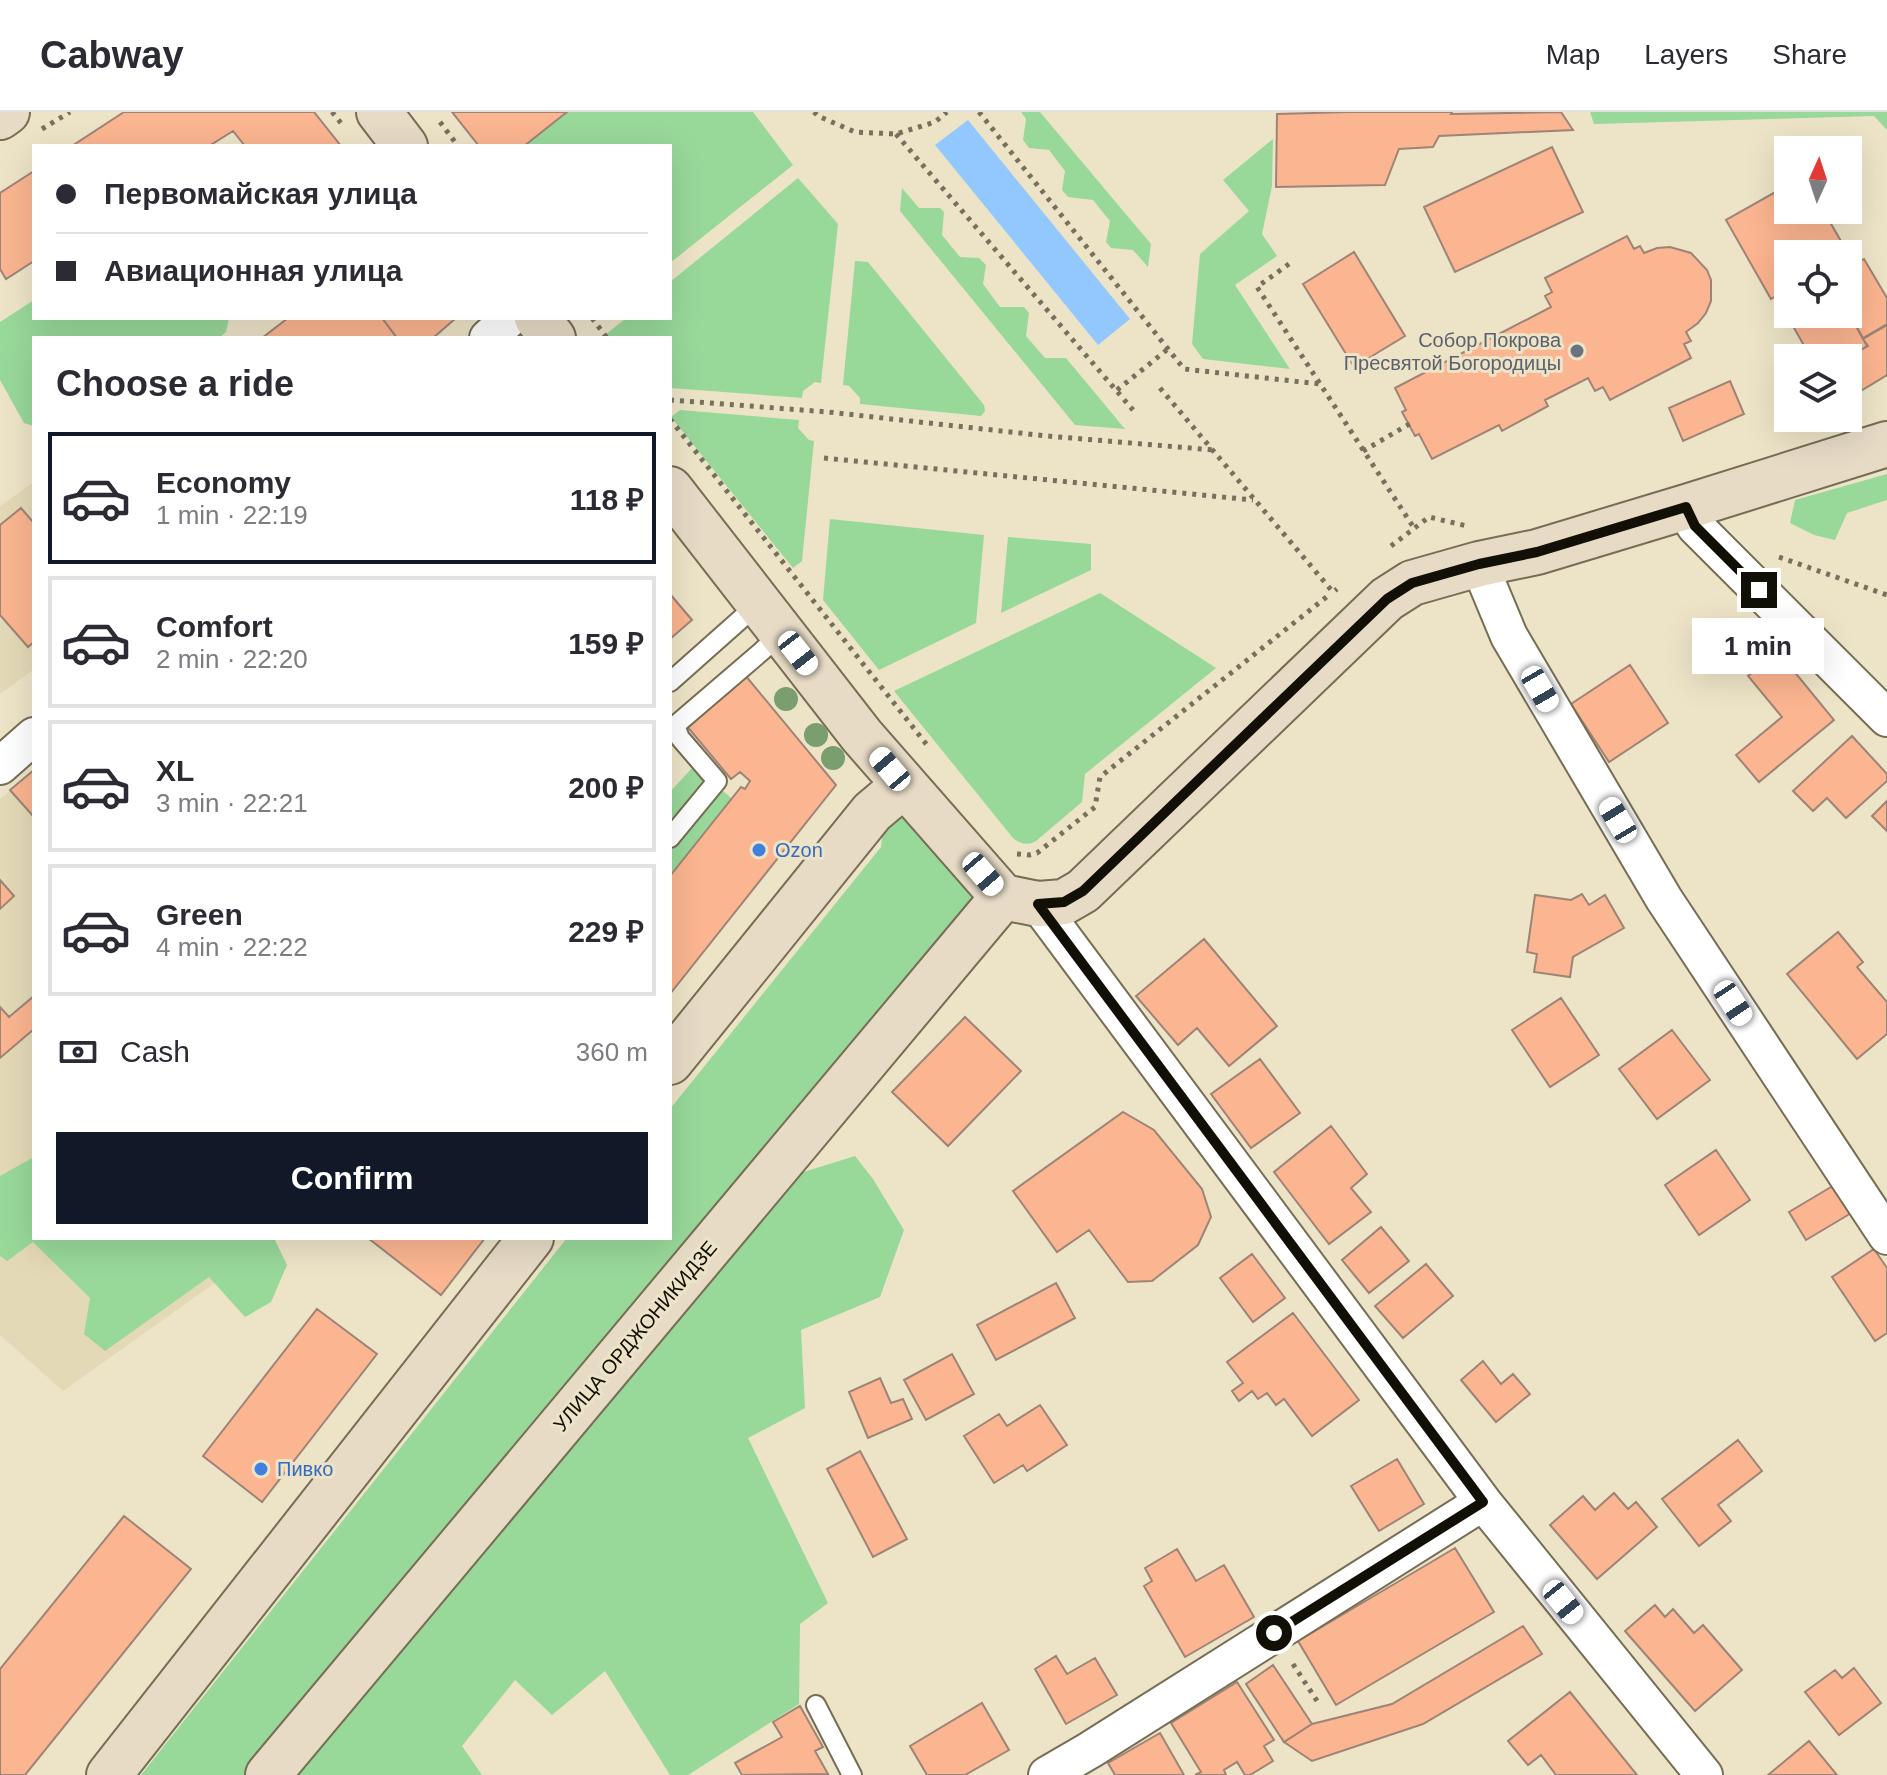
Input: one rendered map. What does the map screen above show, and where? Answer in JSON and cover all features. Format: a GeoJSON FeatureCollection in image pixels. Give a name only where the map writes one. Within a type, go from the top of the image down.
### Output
{"type":"FeatureCollection","features":[{"type":"Feature","properties":{"kind":"street"},"geometry":{"type":"LineString","coordinates":[[0,117],[7,112]]}},
{"type":"Feature","properties":{"kind":"street"},"geometry":{"type":"LineString","coordinates":[[379,112],[403,144]]}},
{"type":"Feature","properties":{"kind":"street"},"geometry":{"type":"LineString","coordinates":[[490,336],[508,320]]}},
{"type":"Feature","properties":{"kind":"street"},"geometry":{"type":"LineString","coordinates":[[539,320],[551,336]]}},
{"type":"Feature","properties":{"kind":"street"},"geometry":{"type":"LineString","coordinates":[[1020,900],[1064,902],[1083,891],[1387,599],[1412,583],[1537,552],[1887,444]]}},
{"type":"Feature","properties":{"kind":"street"},"geometry":{"type":"LineString","coordinates":[[672,492],[862,736],[904,785],[1020,900],[1483,1502],[1704,1775]]}},
{"type":"Feature","properties":{"kind":"street"},"geometry":{"type":"LineString","coordinates":[[1686,507],[1695,526],[1887,718]]}},
{"type":"Feature","properties":{"kind":"street"},"geometry":{"type":"LineString","coordinates":[[1479,564],[1509,636],[1664,899],[1887,1236]]}},
{"type":"Feature","properties":{"kind":"street"},"geometry":{"type":"LineString","coordinates":[[0,766],[32,738]]}},
{"type":"Feature","properties":{"kind":"street"},"geometry":{"type":"LineString","coordinates":[[672,1060],[872,812],[904,785]]}},
{"type":"Feature","properties":{"kind":"street","name":"УЛИЦА ОРДЖОНИКИДЗЕ"},"geometry":{"type":"LineString","coordinates":[[268,1775],[1020,900]]}},
{"type":"Feature","properties":{"kind":"street"},"geometry":{"type":"LineString","coordinates":[[109,1775],[529,1240]]}},
{"type":"Feature","properties":{"kind":"street"},"geometry":{"type":"LineString","coordinates":[[1047,1775],[1483,1502]]}},
{"type":"Feature","properties":{"kind":"lane"},"geometry":{"type":"LineString","coordinates":[[672,681],[770,617]]}},
{"type":"Feature","properties":{"kind":"lane"},"geometry":{"type":"LineString","coordinates":[[672,836],[717,781],[674,741],[676,728],[683,717],[762,651],[770,617]]}},
{"type":"Feature","properties":{"kind":"lane"},"geometry":{"type":"LineString","coordinates":[[816,1705],[852,1775]]}},
{"type":"Feature","properties":{"kind":"path"},"geometry":{"type":"LineString","coordinates":[[432,112],[456,144]]}},
{"type":"Feature","properties":{"kind":"path"},"geometry":{"type":"LineString","coordinates":[[814,112],[855,132],[896,134],[935,122],[947,112]]}},
{"type":"Feature","properties":{"kind":"path"},"geometry":{"type":"LineString","coordinates":[[979,112],[1184,369],[1320,384]]}},
{"type":"Feature","properties":{"kind":"path"},"geometry":{"type":"LineString","coordinates":[[896,134],[1133,410]]}},
{"type":"Feature","properties":{"kind":"path"},"geometry":{"type":"LineString","coordinates":[[1289,264],[1257,287],[1414,528],[1391,547]]}},
{"type":"Feature","properties":{"kind":"path"},"geometry":{"type":"LineString","coordinates":[[1117,390],[1168,349]]}},
{"type":"Feature","properties":{"kind":"path"},"geometry":{"type":"LineString","coordinates":[[1160,388],[1333,592]]}},
{"type":"Feature","properties":{"kind":"path"},"geometry":{"type":"LineString","coordinates":[[672,400],[828,412],[1047,436],[1214,450]]}},
{"type":"Feature","properties":{"kind":"path"},"geometry":{"type":"LineString","coordinates":[[672,422],[934,753]]}},
{"type":"Feature","properties":{"kind":"path"},"geometry":{"type":"LineString","coordinates":[[1363,451],[1413,422]]}},
{"type":"Feature","properties":{"kind":"path"},"geometry":{"type":"LineString","coordinates":[[824,458],[1255,500]]}},
{"type":"Feature","properties":{"kind":"path"},"geometry":{"type":"LineString","coordinates":[[1013,852],[1020,855],[1037,853],[1095,807],[1100,777],[1345,583]]}},
{"type":"Feature","properties":{"kind":"path"},"geometry":{"type":"LineString","coordinates":[[1862,587],[1887,595]]}},
{"type":"Feature","properties":{"kind":"path"},"geometry":{"type":"LineString","coordinates":[[1274,1633],[1319,1704]]}},
{"type":"Feature","properties":{"kind":"shaded area"},"geometry":{"type":"Polygon","coordinates":[[[32,483],[32,670],[0,694],[0,506],[32,483]]]}},
{"type":"Feature","properties":{"kind":"shaded area"},"geometry":{"type":"Polygon","coordinates":[[[32,772],[32,1240],[275,1240],[63,1391],[0,1335],[0,799],[32,772]]]}},
{"type":"Feature","properties":{"kind":"green space"},"geometry":{"type":"Polygon","coordinates":[[[567,112],[753,112],[793,165],[672,261],[672,144],[527,144],[567,112]]]}},
{"type":"Feature","properties":{"kind":"green space"},"geometry":{"type":"Polygon","coordinates":[[[1021,112],[1040,112],[1151,244],[1148,267],[1133,250],[1111,248],[1106,242],[1110,221],[1093,200],[1068,197],[1062,190],[1065,171],[1049,150],[1029,148],[1023,140],[1026,119],[1021,112]]]}},
{"type":"Feature","properties":{"kind":"green space"},"geometry":{"type":"Polygon","coordinates":[[[1590,112],[1887,112],[1887,130],[1874,116],[1594,124],[1590,112]]]}},
{"type":"Feature","properties":{"kind":"green space"},"geometry":{"type":"Polygon","coordinates":[[[1273,139],[1272,186],[1262,234],[1277,256],[1235,285],[1290,369],[1203,359],[1192,344],[1200,254],[1249,211],[1223,180],[1273,139]]]}},
{"type":"Feature","properties":{"kind":"green space"},"geometry":{"type":"Polygon","coordinates":[[[798,178],[838,224],[821,383],[815,382],[803,391],[802,398],[672,388],[672,336],[605,335],[624,320],[672,320],[672,280],[798,178]]]}},
{"type":"Feature","properties":{"kind":"green space"},"geometry":{"type":"Polygon","coordinates":[[[902,188],[919,208],[940,208],[944,212],[942,235],[960,257],[979,258],[986,265],[983,284],[1000,307],[1024,307],[1029,313],[1026,336],[1045,358],[1066,358],[1125,429],[1075,425],[900,211],[902,188]]]}},
{"type":"Feature","properties":{"kind":"green space"},"geometry":{"type":"Polygon","coordinates":[[[855,261],[868,262],[984,405],[985,411],[981,416],[860,404],[860,398],[849,386],[843,385],[855,261]]]}},
{"type":"Feature","properties":{"kind":"green space"},"geometry":{"type":"Polygon","coordinates":[[[32,301],[32,320],[229,320],[226,332],[221,336],[32,336],[32,425],[24,423],[0,380],[0,322],[32,301]]]}},
{"type":"Feature","properties":{"kind":"green space"},"geometry":{"type":"Polygon","coordinates":[[[680,410],[799,420],[798,428],[814,441],[802,561],[793,568],[672,416],[680,410]]]}},
{"type":"Feature","properties":{"kind":"green space"},"geometry":{"type":"Polygon","coordinates":[[[1887,474],[1887,500],[1847,513],[1835,540],[1814,535],[1790,523],[1795,500],[1887,474]]]}},
{"type":"Feature","properties":{"kind":"green space"},"geometry":{"type":"Polygon","coordinates":[[[830,519],[984,535],[976,623],[879,670],[823,600],[830,519]]]}},
{"type":"Feature","properties":{"kind":"green space"},"geometry":{"type":"Polygon","coordinates":[[[1008,537],[1091,544],[1091,570],[1001,613],[1008,537]]]}},
{"type":"Feature","properties":{"kind":"green space"},"geometry":{"type":"Polygon","coordinates":[[[1100,593],[1216,668],[1085,774],[1082,802],[1036,841],[1021,843],[1013,838],[894,691],[1100,593]]]}},
{"type":"Feature","properties":{"kind":"green space"},"geometry":{"type":"Polygon","coordinates":[[[692,768],[706,784],[672,823],[672,790],[692,768]]]}},
{"type":"Feature","properties":{"kind":"green space"},"geometry":{"type":"Polygon","coordinates":[[[721,789],[732,799],[672,873],[672,850],[721,789]]]}},
{"type":"Feature","properties":{"kind":"green space"},"geometry":{"type":"Polygon","coordinates":[[[903,816],[979,894],[248,1775],[141,1775],[565,1240],[672,1240],[672,1107],[881,847],[883,829],[903,816]]]}},
{"type":"Feature","properties":{"kind":"green space"},"geometry":{"type":"Polygon","coordinates":[[[855,1156],[904,1230],[880,1297],[801,1330],[805,1408],[748,1438],[828,1603],[800,1624],[799,1704],[688,1775],[670,1775],[605,1671],[552,1715],[515,1680],[462,1746],[482,1775],[285,1775],[794,1175],[855,1156]]]}},
{"type":"Feature","properties":{"kind":"green space"},"geometry":{"type":"Polygon","coordinates":[[[32,1158],[32,1240],[275,1240],[287,1265],[271,1302],[245,1317],[209,1277],[105,1351],[84,1334],[90,1298],[33,1242],[7,1261],[0,1256],[0,1176],[32,1158]]]}},
{"type":"Feature","properties":{"kind":"water"},"geometry":{"type":"Polygon","coordinates":[[[968,120],[1130,319],[1098,345],[935,145],[968,120]]]}},
{"type":"Feature","properties":{"kind":"building"},"geometry":{"type":"Polygon","coordinates":[[[124,112],[314,112],[339,144],[243,144],[233,131],[212,144],[75,144],[124,112]]]}},
{"type":"Feature","properties":{"kind":"building"},"geometry":{"type":"Polygon","coordinates":[[[452,112],[567,112],[527,144],[477,144],[452,112]]]}},
{"type":"Feature","properties":{"kind":"building"},"geometry":{"type":"Polygon","coordinates":[[[1561,112],[1573,130],[1439,136],[1433,147],[1399,149],[1385,185],[1276,187],[1277,114],[1561,112]]]}},
{"type":"Feature","properties":{"kind":"building"},"geometry":{"type":"Polygon","coordinates":[[[1552,147],[1583,212],[1455,272],[1424,207],[1552,147]]]}},
{"type":"Feature","properties":{"kind":"building"},"geometry":{"type":"Polygon","coordinates":[[[32,172],[32,262],[6,279],[0,269],[0,193],[32,172]]]}},
{"type":"Feature","properties":{"kind":"building"},"geometry":{"type":"Polygon","coordinates":[[[1774,193],[1774,224],[1831,224],[1840,240],[1774,240],[1774,297],[1771,299],[1726,220],[1774,193]]]}},
{"type":"Feature","properties":{"kind":"building","name":"Собор Покрова Пресвятой Богородицы"},"geometry":{"type":"Polygon","coordinates":[[[1627,236],[1634,249],[1640,246],[1644,253],[1670,247],[1691,253],[1707,270],[1711,280],[1711,301],[1698,323],[1686,332],[1691,341],[1684,344],[1691,358],[1610,400],[1603,387],[1595,391],[1588,378],[1545,400],[1548,406],[1502,431],[1499,425],[1432,459],[1419,434],[1415,436],[1402,412],[1406,410],[1395,388],[1551,307],[1545,296],[1552,292],[1545,278],[1627,236]]]}},
{"type":"Feature","properties":{"kind":"building"},"geometry":{"type":"Polygon","coordinates":[[[1354,252],[1405,336],[1354,367],[1303,284],[1354,252]]]}},
{"type":"Feature","properties":{"kind":"building"},"geometry":{"type":"Polygon","coordinates":[[[1864,259],[1887,298],[1887,324],[1863,338],[1857,328],[1862,328],[1864,259]]]}},
{"type":"Feature","properties":{"kind":"building"},"geometry":{"type":"Polygon","coordinates":[[[285,320],[384,320],[396,336],[265,336],[285,320]]]}},
{"type":"Feature","properties":{"kind":"building"},"geometry":{"type":"Polygon","coordinates":[[[384,320],[454,320],[435,336],[396,336],[384,320]]]}},
{"type":"Feature","properties":{"kind":"building"},"geometry":{"type":"Polygon","coordinates":[[[1887,325],[1887,375],[1862,390],[1862,350],[1868,346],[1863,339],[1887,325]]]}},
{"type":"Feature","properties":{"kind":"building"},"geometry":{"type":"Polygon","coordinates":[[[1794,328],[1857,328],[1867,346],[1862,349],[1862,344],[1803,344],[1794,328]]]}},
{"type":"Feature","properties":{"kind":"building"},"geometry":{"type":"Polygon","coordinates":[[[1730,381],[1744,414],[1683,441],[1669,408],[1730,381]]]}},
{"type":"Feature","properties":{"kind":"building"},"geometry":{"type":"Polygon","coordinates":[[[21,508],[32,521],[32,644],[28,647],[0,615],[0,525],[21,508]]]}},
{"type":"Feature","properties":{"kind":"building"},"geometry":{"type":"Polygon","coordinates":[[[672,596],[692,620],[672,637],[672,596]]]}},
{"type":"Feature","properties":{"kind":"building"},"geometry":{"type":"Polygon","coordinates":[[[1784,659],[1834,720],[1759,782],[1736,755],[1782,717],[1748,676],[1765,662],[1771,670],[1784,659]]]}},
{"type":"Feature","properties":{"kind":"building"},"geometry":{"type":"Polygon","coordinates":[[[1630,665],[1668,723],[1609,762],[1571,704],[1630,665]]]}},
{"type":"Feature","properties":{"kind":"building"},"geometry":{"type":"Polygon","coordinates":[[[745,675],[836,785],[672,991],[672,873],[741,787],[745,789],[750,781],[740,772],[731,779],[686,725],[745,675]]]}},
{"type":"Feature","properties":{"kind":"building"},"geometry":{"type":"Polygon","coordinates":[[[1852,736],[1887,774],[1887,781],[1846,818],[1827,798],[1813,811],[1793,791],[1852,736]]]}},
{"type":"Feature","properties":{"kind":"building"},"geometry":{"type":"Polygon","coordinates":[[[32,772],[32,815],[10,790],[32,772]]]}},
{"type":"Feature","properties":{"kind":"building"},"geometry":{"type":"Polygon","coordinates":[[[1887,801],[1887,831],[1872,816],[1887,801]]]}},
{"type":"Feature","properties":{"kind":"building"},"geometry":{"type":"Polygon","coordinates":[[[0,880],[14,896],[0,909],[0,880]]]}},
{"type":"Feature","properties":{"kind":"building"},"geometry":{"type":"Polygon","coordinates":[[[1582,894],[1589,905],[1605,895],[1624,928],[1573,957],[1570,977],[1534,972],[1537,954],[1527,952],[1535,895],[1571,900],[1582,894]]]}},
{"type":"Feature","properties":{"kind":"building"},"geometry":{"type":"Polygon","coordinates":[[[1838,932],[1863,962],[1857,967],[1887,1002],[1887,1034],[1857,1059],[1787,974],[1838,932]]]}},
{"type":"Feature","properties":{"kind":"building"},"geometry":{"type":"Polygon","coordinates":[[[1204,939],[1277,1026],[1229,1066],[1197,1028],[1178,1045],[1136,996],[1204,939]]]}},
{"type":"Feature","properties":{"kind":"building"},"geometry":{"type":"Polygon","coordinates":[[[32,998],[32,1031],[0,1058],[0,1007],[9,1017],[32,998]]]}},
{"type":"Feature","properties":{"kind":"building"},"geometry":{"type":"Polygon","coordinates":[[[1561,998],[1599,1055],[1550,1087],[1512,1030],[1561,998]]]}},
{"type":"Feature","properties":{"kind":"building"},"geometry":{"type":"Polygon","coordinates":[[[965,1017],[1021,1071],[948,1146],[892,1092],[965,1017]]]}},
{"type":"Feature","properties":{"kind":"building"},"geometry":{"type":"Polygon","coordinates":[[[1672,1030],[1710,1080],[1657,1119],[1619,1069],[1672,1030]]]}},
{"type":"Feature","properties":{"kind":"building"},"geometry":{"type":"Polygon","coordinates":[[[1260,1059],[1300,1113],[1251,1148],[1211,1094],[1260,1059]]]}},
{"type":"Feature","properties":{"kind":"building"},"geometry":{"type":"Polygon","coordinates":[[[1123,1112],[1154,1130],[1202,1189],[1211,1217],[1198,1245],[1152,1281],[1128,1282],[1089,1230],[1057,1252],[1013,1191],[1123,1112]]]}},
{"type":"Feature","properties":{"kind":"building"},"geometry":{"type":"Polygon","coordinates":[[[1331,1126],[1367,1174],[1351,1188],[1371,1212],[1329,1244],[1274,1172],[1331,1126]]]}},
{"type":"Feature","properties":{"kind":"building"},"geometry":{"type":"Polygon","coordinates":[[[1716,1150],[1750,1200],[1699,1235],[1665,1185],[1716,1150]]]}},
{"type":"Feature","properties":{"kind":"building"},"geometry":{"type":"Polygon","coordinates":[[[1836,1184],[1853,1212],[1806,1240],[1789,1212],[1836,1184]]]}},
{"type":"Feature","properties":{"kind":"building"},"geometry":{"type":"Polygon","coordinates":[[[1381,1227],[1409,1261],[1369,1293],[1342,1260],[1381,1227]]]}},
{"type":"Feature","properties":{"kind":"building"},"geometry":{"type":"Polygon","coordinates":[[[371,1240],[483,1240],[441,1295],[371,1240]]]}},
{"type":"Feature","properties":{"kind":"building"},"geometry":{"type":"Polygon","coordinates":[[[1874,1249],[1887,1268],[1887,1333],[1875,1341],[1832,1277],[1874,1249]]]}},
{"type":"Feature","properties":{"kind":"building"},"geometry":{"type":"Polygon","coordinates":[[[1252,1254],[1285,1298],[1253,1322],[1220,1278],[1252,1254]]]}},
{"type":"Feature","properties":{"kind":"building"},"geometry":{"type":"Polygon","coordinates":[[[1426,1264],[1453,1296],[1403,1338],[1375,1306],[1426,1264]]]}},
{"type":"Feature","properties":{"kind":"building"},"geometry":{"type":"Polygon","coordinates":[[[1056,1283],[1075,1318],[996,1360],[977,1325],[1056,1283]]]}},
{"type":"Feature","properties":{"kind":"building"},"geometry":{"type":"Polygon","coordinates":[[[317,1309],[377,1354],[262,1502],[203,1456],[317,1309]]]}},
{"type":"Feature","properties":{"kind":"building"},"geometry":{"type":"Polygon","coordinates":[[[1293,1313],[1359,1400],[1312,1436],[1284,1399],[1276,1405],[1267,1393],[1258,1399],[1252,1391],[1239,1401],[1232,1391],[1243,1383],[1227,1362],[1293,1313]]]}},
{"type":"Feature","properties":{"kind":"building"},"geometry":{"type":"Polygon","coordinates":[[[952,1354],[974,1394],[926,1420],[904,1380],[952,1354]]]}},
{"type":"Feature","properties":{"kind":"building"},"geometry":{"type":"Polygon","coordinates":[[[1483,1361],[1501,1384],[1513,1374],[1530,1394],[1496,1422],[1461,1380],[1483,1361]]]}},
{"type":"Feature","properties":{"kind":"building"},"geometry":{"type":"Polygon","coordinates":[[[880,1378],[891,1403],[903,1399],[912,1419],[868,1438],[849,1392],[880,1378]]]}},
{"type":"Feature","properties":{"kind":"building"},"geometry":{"type":"Polygon","coordinates":[[[1040,1405],[1067,1445],[1027,1471],[1023,1465],[994,1483],[964,1436],[999,1414],[1007,1426],[1040,1405]]]}},
{"type":"Feature","properties":{"kind":"building"},"geometry":{"type":"Polygon","coordinates":[[[1738,1440],[1762,1471],[1718,1505],[1731,1521],[1699,1546],[1662,1499],[1738,1440]]]}},
{"type":"Feature","properties":{"kind":"building"},"geometry":{"type":"Polygon","coordinates":[[[860,1451],[907,1539],[873,1557],[827,1469],[860,1451]]]}},
{"type":"Feature","properties":{"kind":"building"},"geometry":{"type":"Polygon","coordinates":[[[1397,1459],[1424,1504],[1379,1531],[1351,1486],[1397,1459]]]}},
{"type":"Feature","properties":{"kind":"building"},"geometry":{"type":"Polygon","coordinates":[[[1614,1493],[1628,1509],[1636,1502],[1657,1527],[1597,1579],[1550,1525],[1583,1496],[1595,1510],[1614,1493]]]}},
{"type":"Feature","properties":{"kind":"building"},"geometry":{"type":"Polygon","coordinates":[[[124,1516],[191,1569],[25,1775],[0,1775],[0,1669],[124,1516]]]}},
{"type":"Feature","properties":{"kind":"building"},"geometry":{"type":"Polygon","coordinates":[[[1455,1548],[1494,1612],[1336,1705],[1298,1641],[1455,1548]]]}},
{"type":"Feature","properties":{"kind":"building"},"geometry":{"type":"Polygon","coordinates":[[[1177,1549],[1196,1581],[1224,1565],[1254,1617],[1185,1657],[1144,1586],[1152,1581],[1145,1568],[1177,1549]]]}},
{"type":"Feature","properties":{"kind":"building"},"geometry":{"type":"Polygon","coordinates":[[[1655,1605],[1665,1617],[1673,1609],[1694,1633],[1703,1625],[1742,1670],[1695,1711],[1625,1631],[1655,1605]]]}},
{"type":"Feature","properties":{"kind":"building"},"geometry":{"type":"Polygon","coordinates":[[[1523,1626],[1542,1654],[1423,1724],[1312,1761],[1284,1742],[1312,1724],[1392,1704],[1523,1626]]]}},
{"type":"Feature","properties":{"kind":"building"},"geometry":{"type":"Polygon","coordinates":[[[1056,1656],[1067,1674],[1095,1658],[1117,1695],[1066,1724],[1035,1669],[1056,1656]]]}},
{"type":"Feature","properties":{"kind":"building"},"geometry":{"type":"Polygon","coordinates":[[[1273,1665],[1312,1724],[1284,1742],[1246,1684],[1273,1665]]]}},
{"type":"Feature","properties":{"kind":"building"},"geometry":{"type":"Polygon","coordinates":[[[1854,1668],[1881,1703],[1839,1735],[1805,1692],[1835,1670],[1842,1678],[1854,1668]]]}},
{"type":"Feature","properties":{"kind":"building"},"geometry":{"type":"Polygon","coordinates":[[[1237,1682],[1274,1740],[1264,1746],[1273,1761],[1250,1775],[1245,1775],[1237,1762],[1224,1770],[1226,1775],[1195,1775],[1201,1772],[1171,1723],[1237,1682]]]}},
{"type":"Feature","properties":{"kind":"building"},"geometry":{"type":"Polygon","coordinates":[[[1570,1692],[1637,1775],[1556,1775],[1541,1755],[1528,1765],[1508,1741],[1570,1692]]]}},
{"type":"Feature","properties":{"kind":"building"},"geometry":{"type":"Polygon","coordinates":[[[982,1703],[1009,1750],[965,1775],[927,1775],[910,1746],[982,1703]]]}},
{"type":"Feature","properties":{"kind":"building"},"geometry":{"type":"Polygon","coordinates":[[[800,1706],[823,1747],[815,1751],[828,1774],[742,1775],[735,1763],[782,1737],[773,1722],[800,1706]]]}},
{"type":"Feature","properties":{"kind":"building"},"geometry":{"type":"Polygon","coordinates":[[[1160,1733],[1184,1775],[1115,1775],[1108,1763],[1160,1733]]]}},
{"type":"Feature","properties":{"kind":"building"},"geometry":{"type":"Polygon","coordinates":[[[1809,1741],[1837,1775],[1768,1775],[1809,1741]]]}},
{"type":"Feature","properties":{"kind":"place","name":"Собор Покрова Пресвятой Богородицы"},"geometry":{"type":"Point","coordinates":[1577,351]}},
{"type":"Feature","properties":{"kind":"place","name":"Ozon"},"geometry":{"type":"Point","coordinates":[759,850]}},
{"type":"Feature","properties":{"kind":"place","name":"Пивко"},"geometry":{"type":"Point","coordinates":[261,1469]}},
{"type":"Feature","properties":{"kind":"route"},"geometry":{"type":"LineString","coordinates":[[1274,1633],[1483,1502],[1038,904],[1064,902],[1083,891],[1387,599],[1412,583],[1537,552],[1686,507],[1695,526],[1759,590]]}}]}
